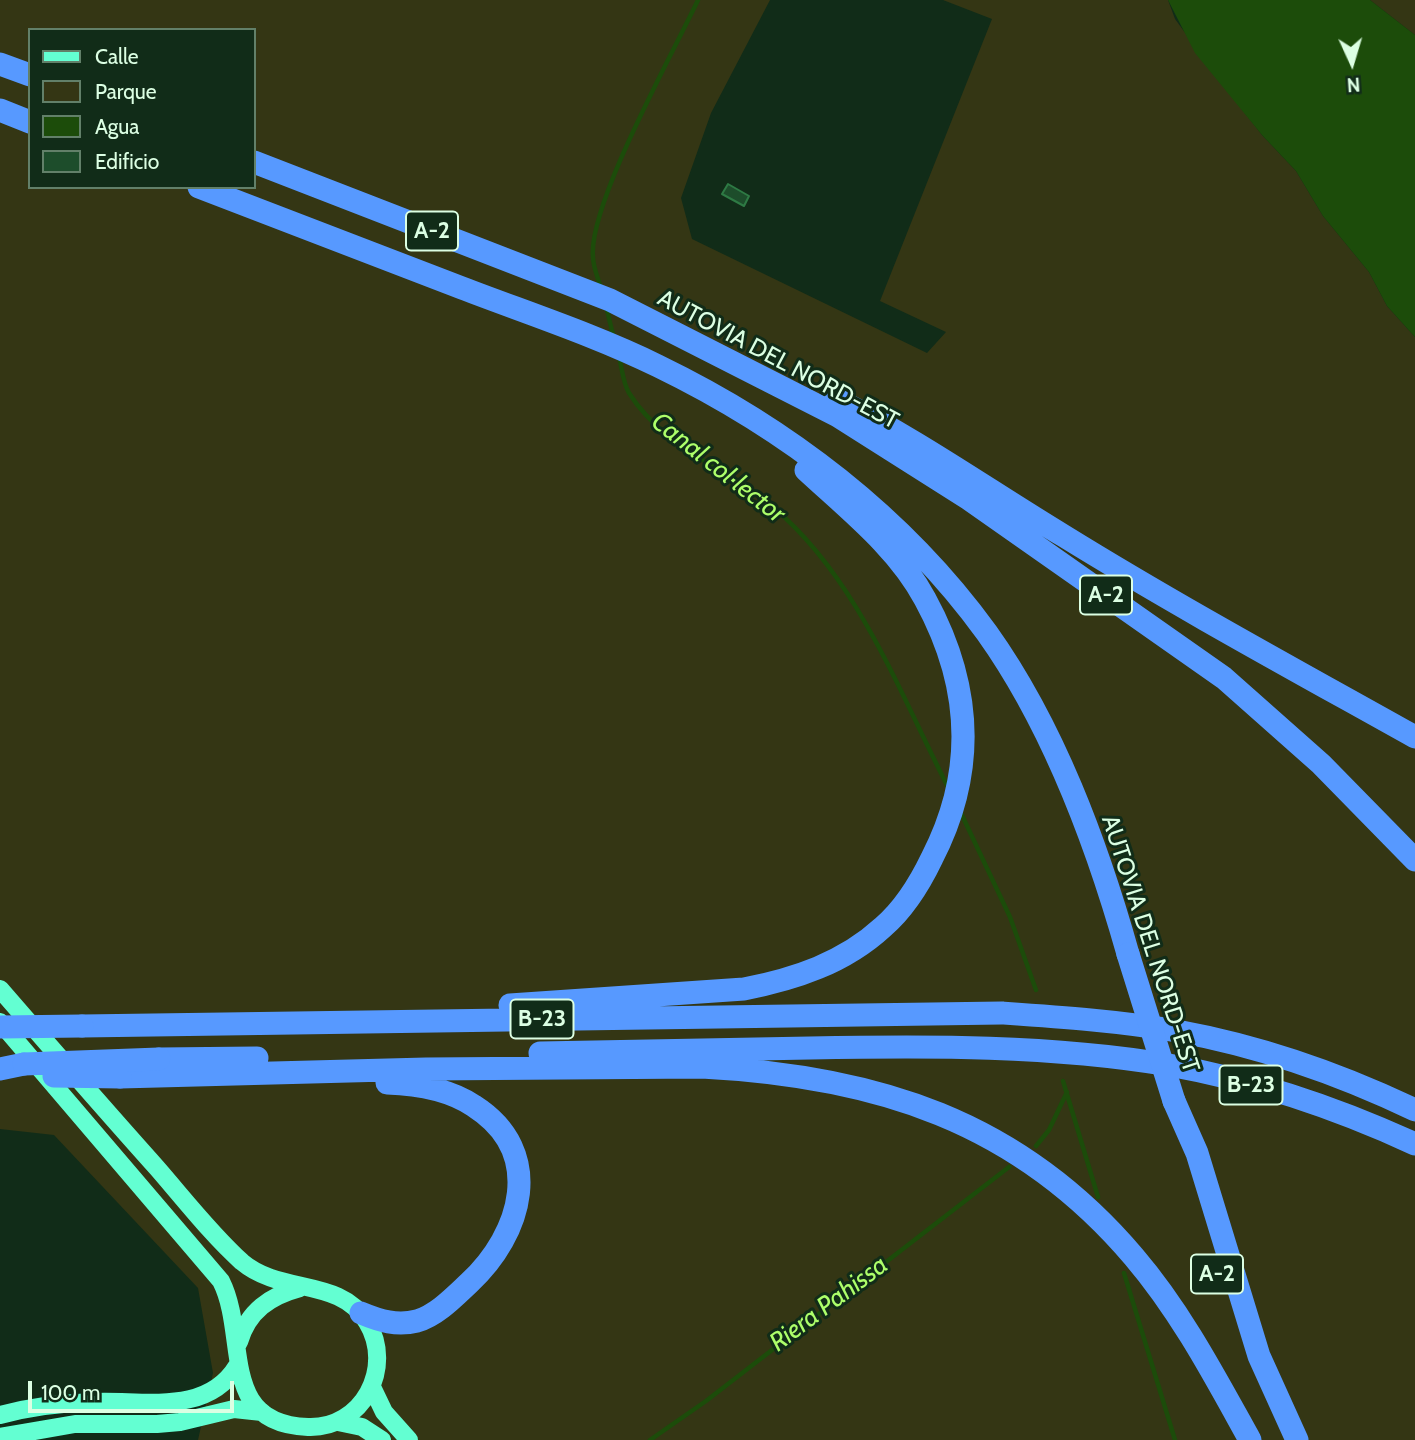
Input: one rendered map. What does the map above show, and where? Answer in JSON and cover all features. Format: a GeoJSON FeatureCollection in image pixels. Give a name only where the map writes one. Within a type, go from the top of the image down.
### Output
{"type":"FeatureCollection","features":[{"type":"Feature","properties":{"kind":"highway"},"geometry":{"type":"LineString","coordinates":[[0,64],[28,74]]}},
{"type":"Feature","properties":{"kind":"highway"},"geometry":{"type":"LineString","coordinates":[[0,110],[28,121]]}},
{"type":"Feature","properties":{"kind":"highway","name":"AUTOVIA DEL NORD-EST"},"geometry":{"type":"LineString","coordinates":[[256,163],[610,299],[691,333],[838,416],[969,499],[1224,678],[1321,764],[1415,860]]}},
{"type":"Feature","properties":{"kind":"highway","name":"AUTOVIA DEL NORD-EST"},"geometry":{"type":"LineString","coordinates":[[204,189],[571,329],[657,365],[743,412],[807,454],[873,506],[960,598],[989,636],[1027,698],[1059,763],[1112,898],[1174,1101],[1182,1153],[1221,1289],[1250,1371],[1281,1440]]}},
{"type":"Feature","properties":{"kind":"highway"},"geometry":{"type":"LineString","coordinates":[[691,333],[841,401],[957,467],[1062,535],[1209,623],[1415,737]]}},
{"type":"Feature","properties":{"kind":"highway"},"geometry":{"type":"LineString","coordinates":[[389,1022],[509,1005],[744,989],[795,977],[833,961],[883,927],[921,880],[944,836],[959,792],[963,760],[964,726],[959,689],[944,641],[923,596],[909,574],[876,537],[743,412]]}},
{"type":"Feature","properties":{"kind":"highway","name":"B-23"},"geometry":{"type":"LineString","coordinates":[[0,1025],[1002,1013],[1074,1018],[1198,1035],[1338,1076],[1415,1110]]}},
{"type":"Feature","properties":{"kind":"highway","name":"B-23"},"geometry":{"type":"LineString","coordinates":[[0,1070],[162,1068],[878,1047],[1008,1049],[1079,1053],[1170,1066],[1283,1094],[1336,1111],[1415,1144]]}},
{"type":"Feature","properties":{"kind":"highway"},"geometry":{"type":"LineString","coordinates":[[162,1068],[421,1086],[476,1106],[495,1125],[514,1155],[519,1189],[516,1217],[496,1254],[455,1296],[419,1320],[390,1323],[360,1313]]}},
{"type":"Feature","properties":{"kind":"highway"},"geometry":{"type":"LineString","coordinates":[[23,1069],[120,1077],[162,1068],[746,1070],[830,1081],[898,1097],[928,1107],[1010,1149],[1081,1203],[1135,1258],[1205,1360],[1250,1440]]}},
{"type":"Feature","properties":{"kind":"highway"},"geometry":{"type":"LineString","coordinates":[[1338,1076],[1415,1096]]}},
{"type":"Feature","properties":{"kind":"highway","name":"A-2"},"geometry":{"type":"LineString","coordinates":[[1174,1101],[1197,1153],[1259,1356],[1297,1440]]}},
{"type":"Feature","properties":{"kind":"main road"},"geometry":{"type":"LineString","coordinates":[[0,989],[110,1116],[243,1262],[279,1282],[331,1292],[360,1313],[373,1336],[376,1349],[372,1387],[360,1405],[338,1422]]}},
{"type":"Feature","properties":{"kind":"main road"},"geometry":{"type":"LineString","coordinates":[[0,1025],[220,1281],[229,1300],[238,1345],[237,1366],[245,1391],[262,1412]]}},
{"type":"Feature","properties":{"kind":"main road"},"geometry":{"type":"LineString","coordinates":[[238,1345],[256,1310],[280,1293],[300,1288]]}},
{"type":"Feature","properties":{"kind":"main road"},"geometry":{"type":"LineString","coordinates":[[0,1415],[74,1403],[158,1403],[186,1400],[217,1389],[237,1366]]}},
{"type":"Feature","properties":{"kind":"main road"},"geometry":{"type":"LineString","coordinates":[[372,1387],[384,1412],[409,1440]]}},
{"type":"Feature","properties":{"kind":"main road"},"geometry":{"type":"LineString","coordinates":[[0,1437],[75,1424],[168,1423],[234,1409],[262,1412],[295,1427],[314,1427],[338,1422],[362,1427],[382,1440]]}},
{"type":"Feature","properties":{"kind":"green space"},"geometry":{"type":"Polygon","coordinates":[[[0,0],[770,0],[711,113],[681,198],[692,239],[927,353],[946,332],[880,301],[992,19],[943,0],[1168,0],[1175,19],[1262,135],[1296,171],[1323,216],[1369,272],[1387,306],[1415,337],[1415,1440],[198,1440],[213,1373],[198,1288],[54,1135],[0,1129],[0,0]]]}},
{"type":"Feature","properties":{"kind":"green space"},"geometry":{"type":"Polygon","coordinates":[[[1370,0],[1415,0],[1415,35],[1370,0]]]}},
{"type":"Feature","properties":{"kind":"water"},"geometry":{"type":"Polygon","coordinates":[[[1168,0],[1370,0],[1415,35],[1415,337],[1387,306],[1369,272],[1323,216],[1296,171],[1262,135],[1195,53],[1168,0]]]}},
{"type":"Feature","properties":{"kind":"building"},"geometry":{"type":"Polygon","coordinates":[[[728,184],[749,196],[744,206],[722,194],[728,184]]]}},
{"type":"Feature","properties":{"kind":"waterway","name":"Canal col·lector"},"geometry":{"type":"LineString","coordinates":[[601,288],[593,257],[595,233],[604,202],[634,129],[698,0]]}},
{"type":"Feature","properties":{"kind":"waterway","name":"Canal col·lector"},"geometry":{"type":"LineString","coordinates":[[606,306],[614,339]]}},
{"type":"Feature","properties":{"kind":"waterway","name":"Canal col·lector"},"geometry":{"type":"LineString","coordinates":[[619,357],[629,393],[643,412],[677,443],[774,508],[804,536],[830,568],[874,638],[948,787]]}},
{"type":"Feature","properties":{"kind":"waterway","name":"Canal col·lector"},"geometry":{"type":"LineString","coordinates":[[960,811],[1010,917],[1036,990]]}},
{"type":"Feature","properties":{"kind":"waterway","name":"Canal col·lector"},"geometry":{"type":"LineString","coordinates":[[1063,1081],[1098,1197]]}},
{"type":"Feature","properties":{"kind":"waterway","name":"Riera Pahissa"},"geometry":{"type":"LineString","coordinates":[[1036,1146],[1049,1130],[1067,1092]]}},
{"type":"Feature","properties":{"kind":"waterway","name":"Riera Pahissa"},"geometry":{"type":"LineString","coordinates":[[650,1440],[706,1401],[1009,1167]]}},
{"type":"Feature","properties":{"kind":"waterway","name":"Canal col·lector"},"geometry":{"type":"LineString","coordinates":[[1124,1273],[1175,1440]]}}]}
